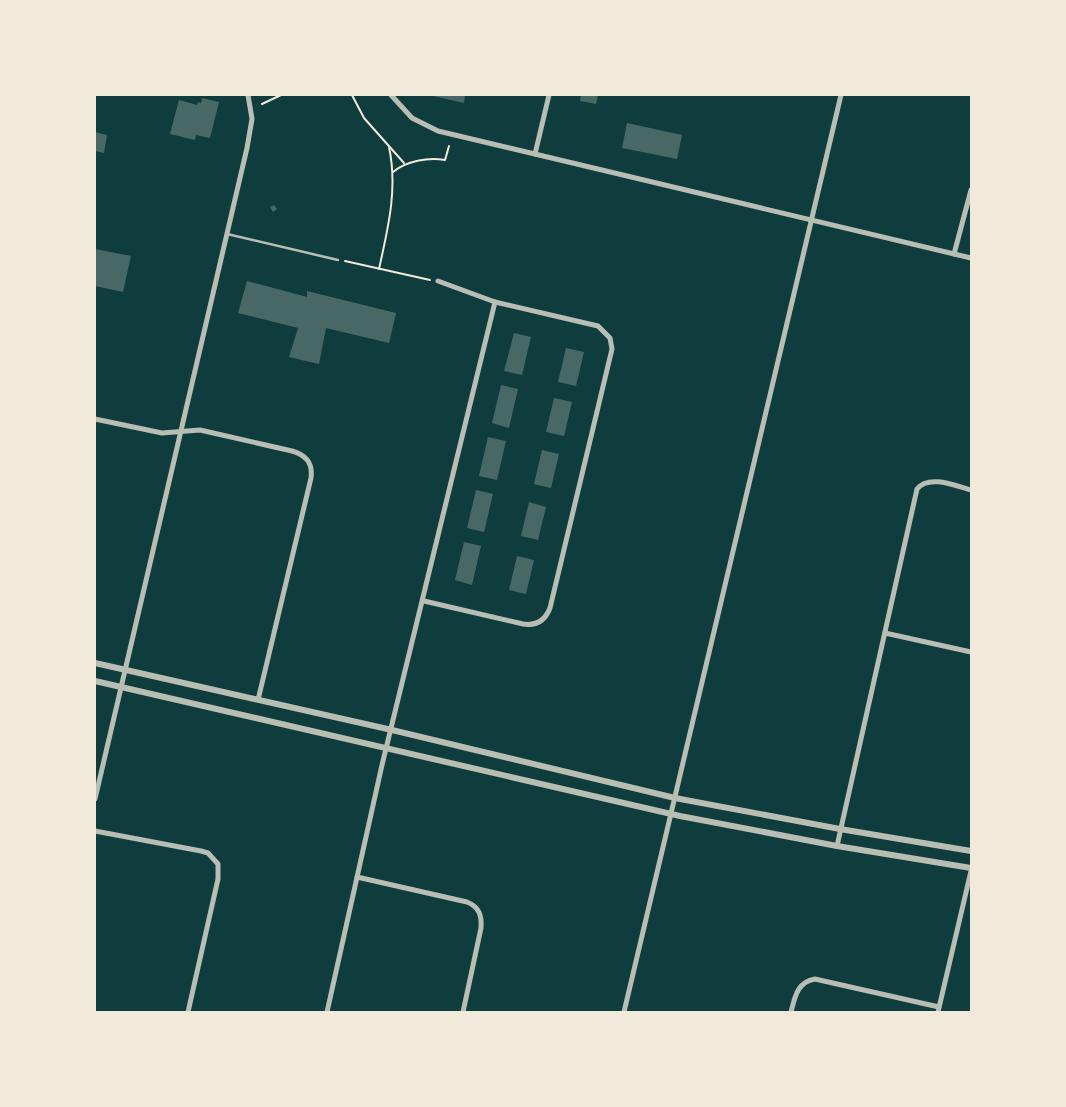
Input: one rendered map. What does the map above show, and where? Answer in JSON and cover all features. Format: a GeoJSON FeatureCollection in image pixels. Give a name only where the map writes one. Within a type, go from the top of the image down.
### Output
{"type":"FeatureCollection","features":[{"type":"Feature","properties":{"kind":"street"},"geometry":{"type":"LineString","coordinates":[[95,799],[182,433],[251,127],[248,95]]}},
{"type":"Feature","properties":{"kind":"street"},"geometry":{"type":"LineString","coordinates":[[391,95],[407,114],[424,126],[454,135],[971,258]]}},
{"type":"Feature","properties":{"kind":"street"},"geometry":{"type":"LineString","coordinates":[[535,154],[549,95]]}},
{"type":"Feature","properties":{"kind":"street"},"geometry":{"type":"LineString","coordinates":[[624,1012],[841,95]]}},
{"type":"Feature","properties":{"kind":"street"},"geometry":{"type":"LineString","coordinates":[[954,254],[971,190]]}},
{"type":"Feature","properties":{"kind":"street"},"geometry":{"type":"LineString","coordinates":[[424,600],[522,624],[535,624],[544,618],[550,608],[610,359],[611,341],[602,328],[495,302],[438,281]]}},
{"type":"Feature","properties":{"kind":"street"},"geometry":{"type":"LineString","coordinates":[[327,1012],[387,747],[495,302]]}},
{"type":"Feature","properties":{"kind":"street"},"geometry":{"type":"LineString","coordinates":[[95,419],[162,433],[182,433],[200,430],[292,451],[305,457],[311,468],[311,478],[258,700]]}},
{"type":"Feature","properties":{"kind":"street"},"geometry":{"type":"LineString","coordinates":[[836,846],[919,487],[926,482],[936,482],[971,490]]}},
{"type":"Feature","properties":{"kind":"street"},"geometry":{"type":"LineString","coordinates":[[885,633],[971,652]]}},
{"type":"Feature","properties":{"kind":"street"},"geometry":{"type":"LineString","coordinates":[[95,663],[392,730],[675,798],[971,851]]}},
{"type":"Feature","properties":{"kind":"street"},"geometry":{"type":"LineString","coordinates":[[95,681],[387,747],[670,814],[971,870],[939,1010],[816,980],[805,982],[797,991],[791,1012]]}},
{"type":"Feature","properties":{"kind":"street"},"geometry":{"type":"LineString","coordinates":[[95,831],[201,851],[208,853],[218,864],[218,879],[188,1012]]}},
{"type":"Feature","properties":{"kind":"street"},"geometry":{"type":"LineString","coordinates":[[357,877],[467,902],[476,907],[481,916],[481,928],[463,1012]]}},
{"type":"Feature","properties":{"kind":"lane"},"geometry":{"type":"LineString","coordinates":[[226,234],[338,260]]}},
{"type":"Feature","properties":{"kind":"path"},"geometry":{"type":"LineString","coordinates":[[262,104],[281,95]]}},
{"type":"Feature","properties":{"kind":"path"},"geometry":{"type":"LineString","coordinates":[[352,95],[364,118],[404,163]]}},
{"type":"Feature","properties":{"kind":"path"},"geometry":{"type":"LineString","coordinates":[[393,173],[404,163],[438,158],[445,160],[449,146]]}},
{"type":"Feature","properties":{"kind":"path"},"geometry":{"type":"LineString","coordinates":[[378,269],[391,214],[393,173],[389,147]]}},
{"type":"Feature","properties":{"kind":"path"},"geometry":{"type":"LineString","coordinates":[[338,260],[438,281]]}},
{"type":"Feature","properties":{"kind":"building"},"geometry":{"type":"Polygon","coordinates":[[[429,95],[465,95],[464,103],[429,95]]]}},
{"type":"Feature","properties":{"kind":"building"},"geometry":{"type":"Polygon","coordinates":[[[581,95],[598,95],[596,104],[580,101],[581,95]]]}},
{"type":"Feature","properties":{"kind":"building"},"geometry":{"type":"Polygon","coordinates":[[[202,98],[219,102],[210,138],[196,135],[195,140],[170,134],[179,100],[197,105],[198,102],[201,103],[202,98]]]}},
{"type":"Feature","properties":{"kind":"building"},"geometry":{"type":"Polygon","coordinates":[[[627,123],[682,135],[677,159],[622,148],[627,123]]]}},
{"type":"Feature","properties":{"kind":"building"},"geometry":{"type":"Polygon","coordinates":[[[95,132],[107,135],[104,153],[95,151],[95,132]]]}},
{"type":"Feature","properties":{"kind":"building"},"geometry":{"type":"Polygon","coordinates":[[[274,205],[277,209],[273,212],[270,207],[274,205]]]}},
{"type":"Feature","properties":{"kind":"building"},"geometry":{"type":"Polygon","coordinates":[[[95,249],[131,256],[123,292],[95,286],[95,249]]]}},
{"type":"Feature","properties":{"kind":"building"},"geometry":{"type":"Polygon","coordinates":[[[247,281],[307,297],[307,291],[396,313],[389,343],[326,328],[319,364],[289,357],[298,328],[238,313],[247,281]]]}},
{"type":"Feature","properties":{"kind":"building"},"geometry":{"type":"Polygon","coordinates":[[[514,333],[531,337],[522,375],[504,371],[514,333]]]}},
{"type":"Feature","properties":{"kind":"building"},"geometry":{"type":"Polygon","coordinates":[[[566,348],[584,352],[576,386],[558,382],[566,348]]]}},
{"type":"Feature","properties":{"kind":"building"},"geometry":{"type":"Polygon","coordinates":[[[501,385],[518,389],[509,428],[492,423],[501,385]]]}},
{"type":"Feature","properties":{"kind":"building"},"geometry":{"type":"Polygon","coordinates":[[[554,398],[572,402],[564,436],[546,432],[554,398]]]}},
{"type":"Feature","properties":{"kind":"building"},"geometry":{"type":"Polygon","coordinates":[[[488,437],[506,441],[497,480],[479,476],[488,437]]]}},
{"type":"Feature","properties":{"kind":"building"},"geometry":{"type":"Polygon","coordinates":[[[542,450],[559,454],[551,488],[534,484],[542,450]]]}},
{"type":"Feature","properties":{"kind":"building"},"geometry":{"type":"Polygon","coordinates":[[[476,490],[493,494],[484,532],[467,528],[476,490]]]}},
{"type":"Feature","properties":{"kind":"building"},"geometry":{"type":"Polygon","coordinates":[[[529,502],[546,507],[538,540],[521,536],[529,502]]]}},
{"type":"Feature","properties":{"kind":"building"},"geometry":{"type":"Polygon","coordinates":[[[464,542],[481,546],[472,585],[455,580],[464,542]]]}},
{"type":"Feature","properties":{"kind":"building"},"geometry":{"type":"Polygon","coordinates":[[[517,556],[534,560],[526,594],[509,590],[517,556]]]}}]}
